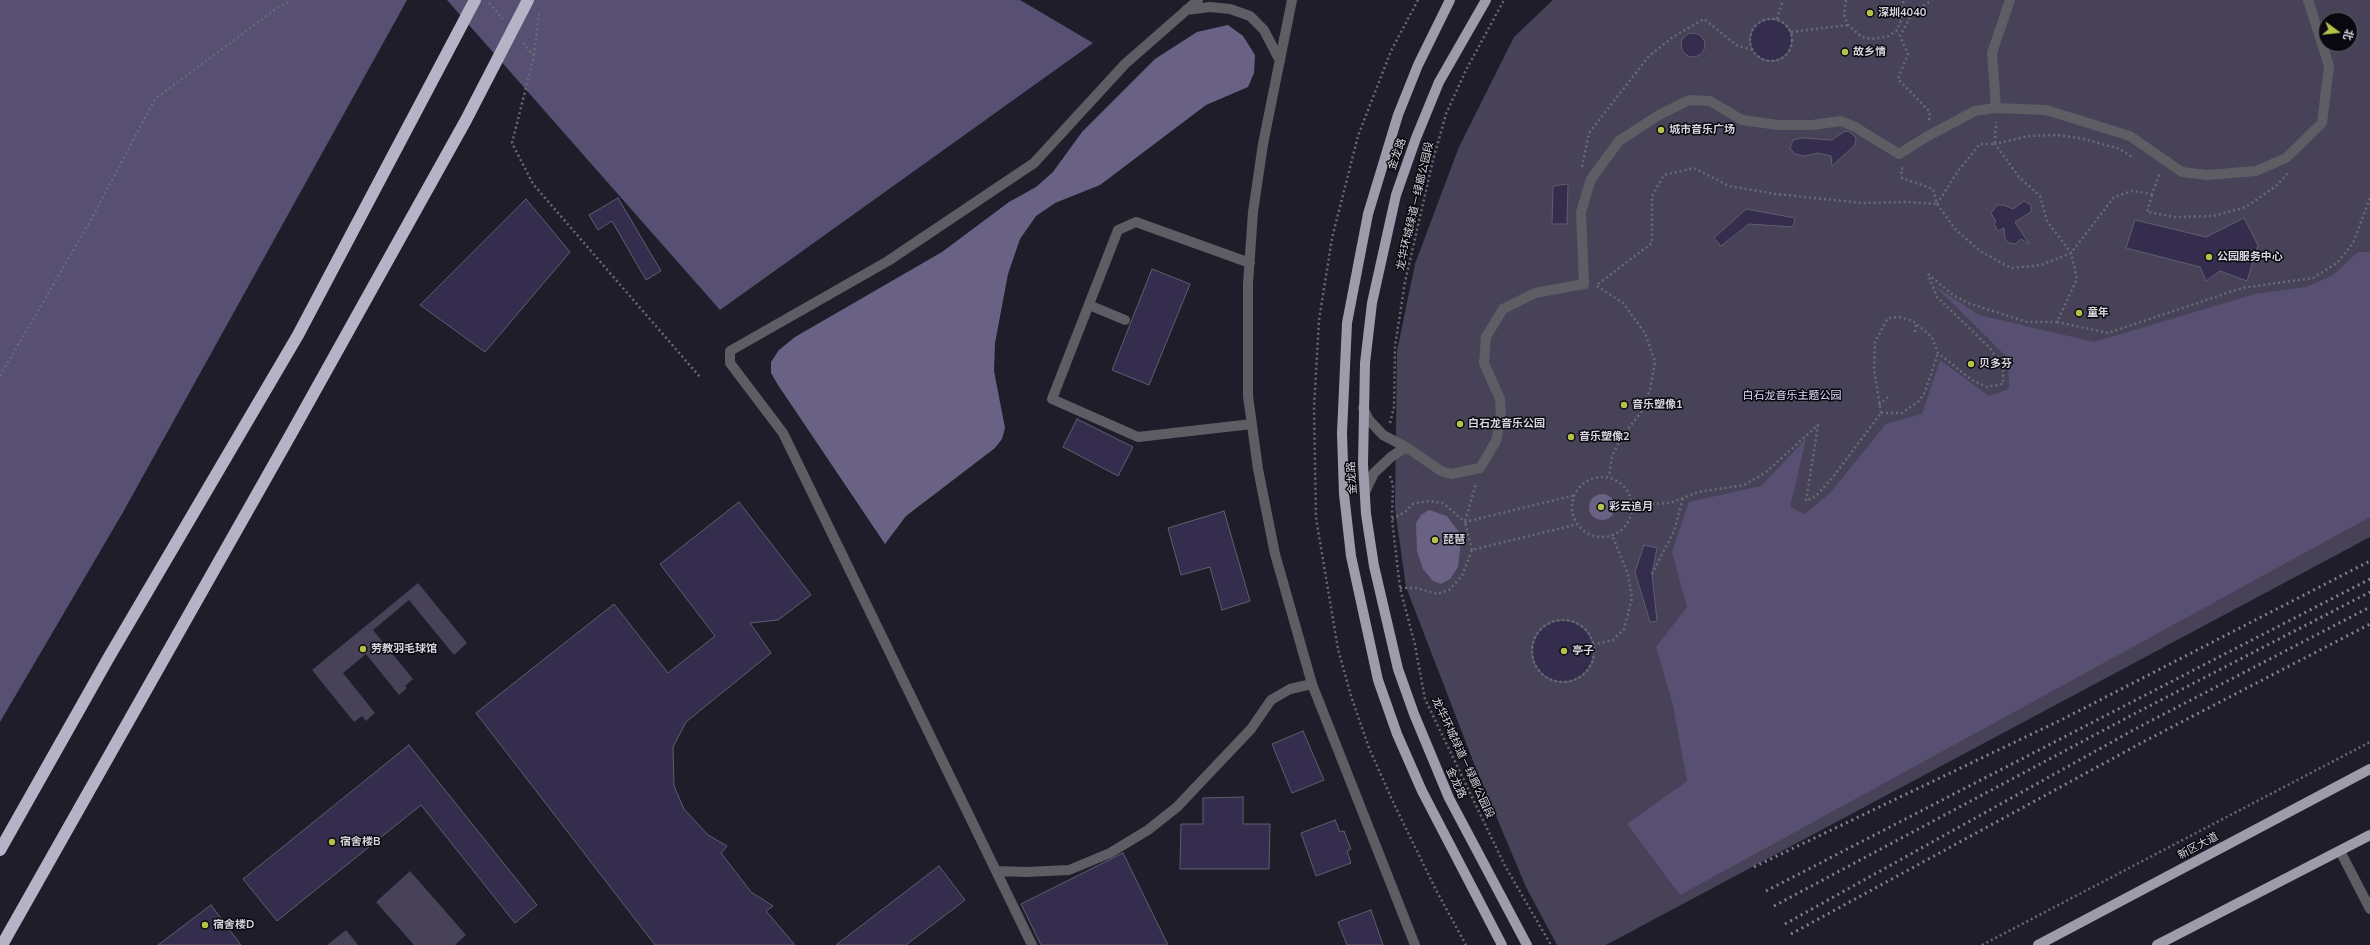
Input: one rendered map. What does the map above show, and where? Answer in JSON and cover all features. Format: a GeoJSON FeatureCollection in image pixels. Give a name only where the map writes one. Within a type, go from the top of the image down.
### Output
{"type":"FeatureCollection","features":[{"type":"Feature","properties":{"kind":"highway"},"geometry":{"type":"LineString","coordinates":[[0,850],[109,657],[298,334],[475,0]]}},
{"type":"Feature","properties":{"kind":"highway"},"geometry":{"type":"LineString","coordinates":[[2,945],[466,120],[528,0]]}},
{"type":"Feature","properties":{"kind":"main road","name":"金龙路"},"geometry":{"type":"LineString","coordinates":[[1450,0],[1418,65],[1398,115],[1368,214],[1347,323],[1342,433],[1344,494],[1351,556],[1363,617],[1380,687],[1397,734],[1422,791],[1502,945]]}},
{"type":"Feature","properties":{"kind":"main road","name":"金龙路"},"geometry":{"type":"LineString","coordinates":[[1486,0],[1439,82],[1416,138],[1396,195],[1372,303],[1365,363],[1363,407],[1364,494],[1374,566],[1384,614],[1398,669],[1414,714],[1449,798],[1527,945]]}},
{"type":"Feature","properties":{"kind":"main road","name":"新区大道"},"geometry":{"type":"LineString","coordinates":[[2038,945],[2370,769]]}},
{"type":"Feature","properties":{"kind":"main road"},"geometry":{"type":"LineString","coordinates":[[2157,945],[2370,835]]}},
{"type":"Feature","properties":{"kind":"street"},"geometry":{"type":"LineString","coordinates":[[1032,945],[783,433],[730,363],[730,351],[888,260],[1034,162],[1124,64],[1198,0]]}},
{"type":"Feature","properties":{"kind":"street"},"geometry":{"type":"LineString","coordinates":[[1292,0],[1260,159],[1253,212],[1250,263],[1248,396],[1258,469],[1275,554],[1312,684],[1415,945]]}},
{"type":"Feature","properties":{"kind":"street"},"geometry":{"type":"LineString","coordinates":[[1996,108],[1992,53],[2010,0]]}},
{"type":"Feature","properties":{"kind":"street"},"geometry":{"type":"LineString","coordinates":[[1363,407],[1369,420],[1383,435],[1406,447],[1441,471],[1451,474],[1480,468],[1496,441],[1501,418],[1500,399],[1484,364],[1486,338],[1503,309],[1535,293],[1584,284],[1581,212],[1591,179],[1620,141],[1659,115],[1689,100],[1710,102],[1742,120],[1778,125],[1812,125],[1841,121],[1855,127],[1899,154],[1926,137],[1975,111],[1996,108],[2046,110],[2130,136],[2182,172],[2207,175],[2256,171],[2286,158],[2322,123],[2328,66],[2308,0]]}},
{"type":"Feature","properties":{"kind":"street"},"geometry":{"type":"LineString","coordinates":[[1185,11],[1210,7],[1230,9],[1250,16],[1264,30],[1280,60]]}},
{"type":"Feature","properties":{"kind":"street"},"geometry":{"type":"LineString","coordinates":[[1250,263],[1136,222],[1118,230],[1052,399],[1138,437],[1252,424]]}},
{"type":"Feature","properties":{"kind":"street"},"geometry":{"type":"LineString","coordinates":[[1089,306],[1125,320]]}},
{"type":"Feature","properties":{"kind":"street"},"geometry":{"type":"LineString","coordinates":[[1364,494],[1368,482],[1374,473],[1391,457],[1406,447]]}},
{"type":"Feature","properties":{"kind":"street"},"geometry":{"type":"LineString","coordinates":[[996,871],[1026,872],[1069,870],[1110,853],[1148,830],[1177,807],[1251,729],[1271,700],[1290,689],[1312,684]]}},
{"type":"Feature","properties":{"kind":"street"},"geometry":{"type":"LineString","coordinates":[[2340,851],[2370,909]]}},
{"type":"Feature","properties":{"kind":"path"},"geometry":{"type":"LineString","coordinates":[[0,376],[91,220],[155,99],[291,0]]}},
{"type":"Feature","properties":{"kind":"path"},"geometry":{"type":"LineString","coordinates":[[486,0],[505,22]]}},
{"type":"Feature","properties":{"kind":"path","name":"龙华环城绿道－绿廊公园段"},"geometry":{"type":"LineString","coordinates":[[1388,429],[1394,407],[1395,346],[1405,282],[1433,160],[1446,114],[1466,70],[1504,0]]}},
{"type":"Feature","properties":{"kind":"path"},"geometry":{"type":"LineString","coordinates":[[1777,19],[1783,0]]}},
{"type":"Feature","properties":{"kind":"path"},"geometry":{"type":"LineString","coordinates":[[1846,0],[1844,15],[1848,25],[1862,37],[1871,40],[1889,36],[1902,22],[1904,12],[1903,0]]}},
{"type":"Feature","properties":{"kind":"path"},"geometry":{"type":"LineString","coordinates":[[1926,137],[1930,112],[1898,79],[1908,54],[1900,36],[1913,12],[1932,0]]}},
{"type":"Feature","properties":{"kind":"path"},"geometry":{"type":"LineString","coordinates":[[539,7],[534,56],[512,143],[533,184],[700,377]]}},
{"type":"Feature","properties":{"kind":"path"},"geometry":{"type":"LineString","coordinates":[[1704,19],[1736,45],[1752,50]]}},
{"type":"Feature","properties":{"kind":"path"},"geometry":{"type":"LineString","coordinates":[[1791,32],[1790,48],[1781,58],[1767,61],[1761,59],[1752,50],[1749,42],[1752,29],[1763,20],[1777,19],[1791,32],[1848,25]]}},
{"type":"Feature","properties":{"kind":"path"},"geometry":{"type":"LineString","coordinates":[[520,39],[534,56]]}},
{"type":"Feature","properties":{"kind":"path"},"geometry":{"type":"LineString","coordinates":[[1996,108],[1995,144],[2019,177],[2040,196],[2047,221],[2071,253],[2077,279],[2057,322]]}},
{"type":"Feature","properties":{"kind":"path"},"geometry":{"type":"LineString","coordinates":[[1937,204],[1958,171],[1980,144],[1995,144],[2028,136],[2058,135],[2084,139],[2120,149],[2137,160]]}},
{"type":"Feature","properties":{"kind":"path"},"geometry":{"type":"LineString","coordinates":[[1908,164],[1901,169],[1902,178],[1933,189],[1937,204],[1956,230],[1980,251],[2011,268],[2041,265],[2071,253],[2114,197],[2132,191],[2152,194]]}},
{"type":"Feature","properties":{"kind":"path"},"geometry":{"type":"LineString","coordinates":[[1596,285],[1652,243],[1652,196],[1664,175],[1694,168],[1728,186],[1776,194],[1863,203],[1907,202],[1937,204]]}},
{"type":"Feature","properties":{"kind":"path"},"geometry":{"type":"LineString","coordinates":[[2155,170],[2160,173],[2147,212],[2175,217],[2213,216],[2246,207],[2276,186],[2290,171]]}},
{"type":"Feature","properties":{"kind":"path"},"geometry":{"type":"LineString","coordinates":[[1881,413],[1874,369],[1876,342],[1879,332],[1888,318],[1899,317],[1916,324],[1932,337],[1938,353],[1972,380],[1987,387],[1998,387],[2003,384],[2003,368],[1990,348],[1938,297],[1928,274],[1953,295],[1968,303],[2027,322],[2057,322],[2108,333],[2242,288],[2313,278],[2337,263],[2353,243],[2370,198]]}},
{"type":"Feature","properties":{"kind":"path"},"geometry":{"type":"LineString","coordinates":[[1584,284],[1596,285],[1623,304],[1645,333],[1655,362],[1650,390],[1642,411],[1621,438],[1615,450],[1609,477]]}},
{"type":"Feature","properties":{"kind":"path"},"geometry":{"type":"LineString","coordinates":[[1915,332],[1916,324]]}},
{"type":"Feature","properties":{"kind":"path"},"geometry":{"type":"LineString","coordinates":[[1881,413],[1902,413],[1919,401],[1925,392],[1938,353]]}},
{"type":"Feature","properties":{"kind":"path"},"geometry":{"type":"LineString","coordinates":[[1879,405],[1888,397]]}},
{"type":"Feature","properties":{"kind":"path"},"geometry":{"type":"LineString","coordinates":[[1632,505],[1670,503],[1698,492],[1744,485],[1765,473],[1818,425],[1806,501],[1816,496],[1834,477],[1881,413]]}},
{"type":"Feature","properties":{"kind":"path"},"geometry":{"type":"LineString","coordinates":[[1400,588],[1417,588],[1437,594],[1449,590],[1462,576],[1472,550],[1465,522],[1480,468]]}},
{"type":"Feature","properties":{"kind":"path","name":"龙华环城绿道－绿廊公园段"},"geometry":{"type":"LineString","coordinates":[[1388,470],[1393,485],[1392,519],[1400,588],[1415,645],[1425,699],[1505,866],[1551,945]]}},
{"type":"Feature","properties":{"kind":"path"},"geometry":{"type":"LineString","coordinates":[[1599,477],[1609,477],[1626,488],[1632,505],[1627,523],[1612,535],[1594,536],[1578,524],[1572,505],[1575,495],[1581,486],[1589,480],[1599,477]]}},
{"type":"Feature","properties":{"kind":"path"},"geometry":{"type":"LineString","coordinates":[[1465,522],[1575,495]]}},
{"type":"Feature","properties":{"kind":"path"},"geometry":{"type":"LineString","coordinates":[[1652,574],[1674,531],[1684,498]]}},
{"type":"Feature","properties":{"kind":"path"},"geometry":{"type":"LineString","coordinates":[[1392,519],[1405,512],[1413,504],[1427,501],[1443,503],[1465,522]]}},
{"type":"Feature","properties":{"kind":"path"},"geometry":{"type":"LineString","coordinates":[[1472,550],[1578,524]]}},
{"type":"Feature","properties":{"kind":"path"},"geometry":{"type":"LineString","coordinates":[[1593,645],[1613,640],[1624,629],[1632,598],[1628,574],[1612,535]]}},
{"type":"Feature","properties":{"kind":"path"},"geometry":{"type":"LineString","coordinates":[[1563,620],[1574,622],[1583,627],[1590,635],[1593,645],[1593,656],[1590,666],[1583,674],[1565,682],[1555,681],[1543,674],[1534,662],[1532,652],[1533,643],[1544,627],[1553,622],[1563,620]]}},
{"type":"Feature","properties":{"kind":"path"},"geometry":{"type":"LineString","coordinates":[[1982,945],[2370,742]]}},
{"type":"Feature","properties":{"kind":"green space","name":"白石龙音乐主题公园"},"geometry":{"type":"Polygon","coordinates":[[[1553,0],[2370,0],[2370,537],[1606,945],[1557,945],[1526,887],[1475,766],[1406,587],[1395,509],[1397,351],[1415,264],[1459,147],[1514,37],[1553,0]]]}},
{"type":"Feature","properties":{"kind":"green space","name":"劳教羽毛球馆"},"geometry":{"type":"Polygon","coordinates":[[[418,583],[467,643],[454,655],[409,600],[373,630],[413,679],[405,686],[407,688],[399,695],[366,654],[343,673],[375,713],[366,721],[362,716],[354,722],[312,670],[418,583]]]}},
{"type":"Feature","properties":{"kind":"green space"},"geometry":{"type":"Polygon","coordinates":[[[410,871],[466,935],[455,945],[414,945],[376,902],[410,871]]]}},
{"type":"Feature","properties":{"kind":"green space"},"geometry":{"type":"Polygon","coordinates":[[[346,930],[358,945],[327,945],[346,930]]]}},
{"type":"Feature","properties":{"kind":"shaded area"},"geometry":{"type":"Polygon","coordinates":[[[0,0],[407,0],[122,514],[0,722],[0,0]]]}},
{"type":"Feature","properties":{"kind":"shaded area"},"geometry":{"type":"Polygon","coordinates":[[[447,0],[1020,0],[1093,43],[720,310],[447,0]]]}},
{"type":"Feature","properties":{"kind":"shaded area"},"geometry":{"type":"Polygon","coordinates":[[[1228,25],[1243,36],[1255,55],[1254,73],[1248,87],[1206,105],[1100,185],[1055,203],[1036,216],[1020,239],[1008,274],[995,343],[994,371],[1005,428],[1002,439],[995,448],[906,516],[885,544],[778,385],[771,373],[771,362],[779,350],[795,337],[942,252],[1009,202],[1036,187],[1053,172],[1082,132],[1155,59],[1197,32],[1228,25]]]}},
{"type":"Feature","properties":{"kind":"shaded area"},"geometry":{"type":"Polygon","coordinates":[[[2358,252],[2370,252],[2370,517],[1680,895],[1627,824],[1687,781],[1673,705],[1656,647],[1687,607],[1672,552],[1689,502],[1761,486],[1806,439],[1790,507],[1805,514],[1830,493],[1886,424],[1922,414],[1940,360],[1989,396],[2009,389],[2008,358],[1936,287],[1979,315],[2094,342],[2255,294],[2306,287],[2333,275],[2358,252]]]}},
{"type":"Feature","properties":{"kind":"shaded area"},"geometry":{"type":"Polygon","coordinates":[[[1602,494],[1611,498],[1615,507],[1611,516],[1602,520],[1593,516],[1589,507],[1593,498],[1602,494]]]}},
{"type":"Feature","properties":{"kind":"shaded area"},"geometry":{"type":"Polygon","coordinates":[[[1429,510],[1447,516],[1458,531],[1461,540],[1458,567],[1450,579],[1441,584],[1433,581],[1423,569],[1417,551],[1416,523],[1421,515],[1429,510]]]}},
{"type":"Feature","properties":{"kind":"building"},"geometry":{"type":"Polygon","coordinates":[[[1767,19],[1775,19],[1783,22],[1789,28],[1792,40],[1789,52],[1783,58],[1775,61],[1767,61],[1759,58],[1753,52],[1750,44],[1750,36],[1753,28],[1759,22],[1767,19]]]}},
{"type":"Feature","properties":{"kind":"building"},"geometry":{"type":"Polygon","coordinates":[[[1693,33],[1698,34],[1704,40],[1704,50],[1698,56],[1693,57],[1688,56],[1682,50],[1681,45],[1682,40],[1688,34],[1693,33]]]}},
{"type":"Feature","properties":{"kind":"building"},"geometry":{"type":"Polygon","coordinates":[[[1845,131],[1850,132],[1856,138],[1855,145],[1832,166],[1831,156],[1818,153],[1804,156],[1795,154],[1790,148],[1793,140],[1801,138],[1832,140],[1845,131]]]}},
{"type":"Feature","properties":{"kind":"building"},"geometry":{"type":"Polygon","coordinates":[[[1568,184],[1567,224],[1552,224],[1553,186],[1568,184]]]}},
{"type":"Feature","properties":{"kind":"building"},"geometry":{"type":"Polygon","coordinates":[[[618,198],[661,271],[646,280],[612,221],[598,230],[589,215],[618,198]]]}},
{"type":"Feature","properties":{"kind":"building"},"geometry":{"type":"Polygon","coordinates":[[[526,199],[570,252],[485,352],[420,305],[526,199]]]}},
{"type":"Feature","properties":{"kind":"building"},"geometry":{"type":"Polygon","coordinates":[[[2024,201],[2031,205],[2031,212],[2015,222],[2029,244],[2021,239],[2015,244],[2009,243],[2005,239],[2004,228],[1998,231],[1994,224],[1996,222],[1991,213],[1997,205],[2004,205],[2013,209],[2024,201]]]}},
{"type":"Feature","properties":{"kind":"building"},"geometry":{"type":"Polygon","coordinates":[[[1746,209],[1795,218],[1793,227],[1749,224],[1721,246],[1714,238],[1746,209]]]}},
{"type":"Feature","properties":{"kind":"building","name":"公园服务中心"},"geometry":{"type":"Polygon","coordinates":[[[2244,218],[2258,245],[2247,281],[2220,271],[2206,281],[2200,267],[2126,248],[2135,220],[2206,237],[2244,218]]]}},
{"type":"Feature","properties":{"kind":"building"},"geometry":{"type":"Polygon","coordinates":[[[1152,269],[1190,284],[1149,385],[1112,370],[1152,269]]]}},
{"type":"Feature","properties":{"kind":"building"},"geometry":{"type":"Polygon","coordinates":[[[1077,419],[1133,447],[1118,476],[1063,447],[1077,419]]]}},
{"type":"Feature","properties":{"kind":"building"},"geometry":{"type":"Polygon","coordinates":[[[739,502],[811,595],[778,620],[750,623],[771,653],[686,722],[673,747],[674,786],[684,809],[708,835],[727,846],[721,853],[751,892],[773,906],[766,911],[795,945],[655,945],[476,713],[614,604],[668,673],[715,636],[660,564],[739,502]]]}},
{"type":"Feature","properties":{"kind":"building"},"geometry":{"type":"Polygon","coordinates":[[[1224,511],[1250,601],[1222,610],[1210,567],[1181,575],[1168,528],[1224,511]]]}},
{"type":"Feature","properties":{"kind":"building"},"geometry":{"type":"Polygon","coordinates":[[[1644,545],[1657,548],[1652,574],[1657,621],[1650,622],[1635,572],[1644,545]]]}},
{"type":"Feature","properties":{"kind":"building"},"geometry":{"type":"Polygon","coordinates":[[[1563,620],[1575,623],[1585,629],[1591,639],[1594,651],[1591,663],[1585,673],[1575,679],[1563,682],[1551,679],[1541,673],[1535,663],[1532,651],[1535,639],[1541,629],[1551,623],[1563,620]]]}},
{"type":"Feature","properties":{"kind":"building"},"geometry":{"type":"Polygon","coordinates":[[[1303,731],[1324,780],[1292,793],[1272,744],[1303,731]]]}},
{"type":"Feature","properties":{"kind":"building","name":"宿舍楼B"},"geometry":{"type":"Polygon","coordinates":[[[409,745],[537,905],[515,923],[421,805],[277,921],[243,879],[409,745]]]}},
{"type":"Feature","properties":{"kind":"building"},"geometry":{"type":"Polygon","coordinates":[[[1243,797],[1243,824],[1270,824],[1269,869],[1180,869],[1181,824],[1203,824],[1203,798],[1243,797]]]}},
{"type":"Feature","properties":{"kind":"building"},"geometry":{"type":"Polygon","coordinates":[[[1335,820],[1340,832],[1344,831],[1351,849],[1347,851],[1351,863],[1316,876],[1301,833],[1335,820]]]}},
{"type":"Feature","properties":{"kind":"building"},"geometry":{"type":"Polygon","coordinates":[[[1123,853],[1168,945],[1041,945],[1021,904],[1123,853]]]}},
{"type":"Feature","properties":{"kind":"building"},"geometry":{"type":"Polygon","coordinates":[[[939,866],[965,900],[906,945],[836,945],[939,866]]]}},
{"type":"Feature","properties":{"kind":"building","name":"宿舍楼D"},"geometry":{"type":"Polygon","coordinates":[[[211,905],[241,945],[158,945],[211,905]]]}},
{"type":"Feature","properties":{"kind":"building"},"geometry":{"type":"Polygon","coordinates":[[[1371,910],[1383,945],[1347,945],[1338,922],[1371,910]]]}},
{"type":"Feature","properties":{"kind":"railway"},"geometry":{"type":"LineString","coordinates":[[1754,867],[2063,719],[2370,561]]}},
{"type":"Feature","properties":{"kind":"railway"},"geometry":{"type":"LineString","coordinates":[[1766,891],[2370,579]]}},
{"type":"Feature","properties":{"kind":"railway"},"geometry":{"type":"LineString","coordinates":[[1774,906],[2132,715],[2370,592]]}},
{"type":"Feature","properties":{"kind":"railway"},"geometry":{"type":"LineString","coordinates":[[1785,924],[2137,728],[2370,607]]}},
{"type":"Feature","properties":{"kind":"railway"},"geometry":{"type":"LineString","coordinates":[[1791,934],[2143,742],[2370,624]]}},
{"type":"Feature","properties":{"kind":"place","name":"深圳4040"},"geometry":{"type":"Point","coordinates":[1870,13]}},
{"type":"Feature","properties":{"kind":"place","name":"故乡情"},"geometry":{"type":"Point","coordinates":[1845,52]}},
{"type":"Feature","properties":{"kind":"place","name":"城市音乐广场"},"geometry":{"type":"Point","coordinates":[1661,130]}},
{"type":"Feature","properties":{"kind":"place","name":"公园服务中心"},"geometry":{"type":"Point","coordinates":[2209,257]}},
{"type":"Feature","properties":{"kind":"place","name":"童年"},"geometry":{"type":"Point","coordinates":[2079,313]}},
{"type":"Feature","properties":{"kind":"place","name":"贝多芬"},"geometry":{"type":"Point","coordinates":[1971,364]}},
{"type":"Feature","properties":{"kind":"place","name":"音乐塑像1"},"geometry":{"type":"Point","coordinates":[1624,405]}},
{"type":"Feature","properties":{"kind":"place","name":"白石龙音乐公园"},"geometry":{"type":"Point","coordinates":[1460,424]}},
{"type":"Feature","properties":{"kind":"place","name":"音乐塑像2"},"geometry":{"type":"Point","coordinates":[1571,437]}},
{"type":"Feature","properties":{"kind":"place","name":"彩云追月"},"geometry":{"type":"Point","coordinates":[1601,507]}},
{"type":"Feature","properties":{"kind":"place","name":"琵琶"},"geometry":{"type":"Point","coordinates":[1435,540]}},
{"type":"Feature","properties":{"kind":"place","name":"劳教羽毛球馆"},"geometry":{"type":"Point","coordinates":[363,649]}},
{"type":"Feature","properties":{"kind":"place","name":"亭子"},"geometry":{"type":"Point","coordinates":[1564,651]}},
{"type":"Feature","properties":{"kind":"place","name":"宿舍楼B"},"geometry":{"type":"Point","coordinates":[332,842]}},
{"type":"Feature","properties":{"kind":"place","name":"宿舍楼D"},"geometry":{"type":"Point","coordinates":[205,925]}}]}
